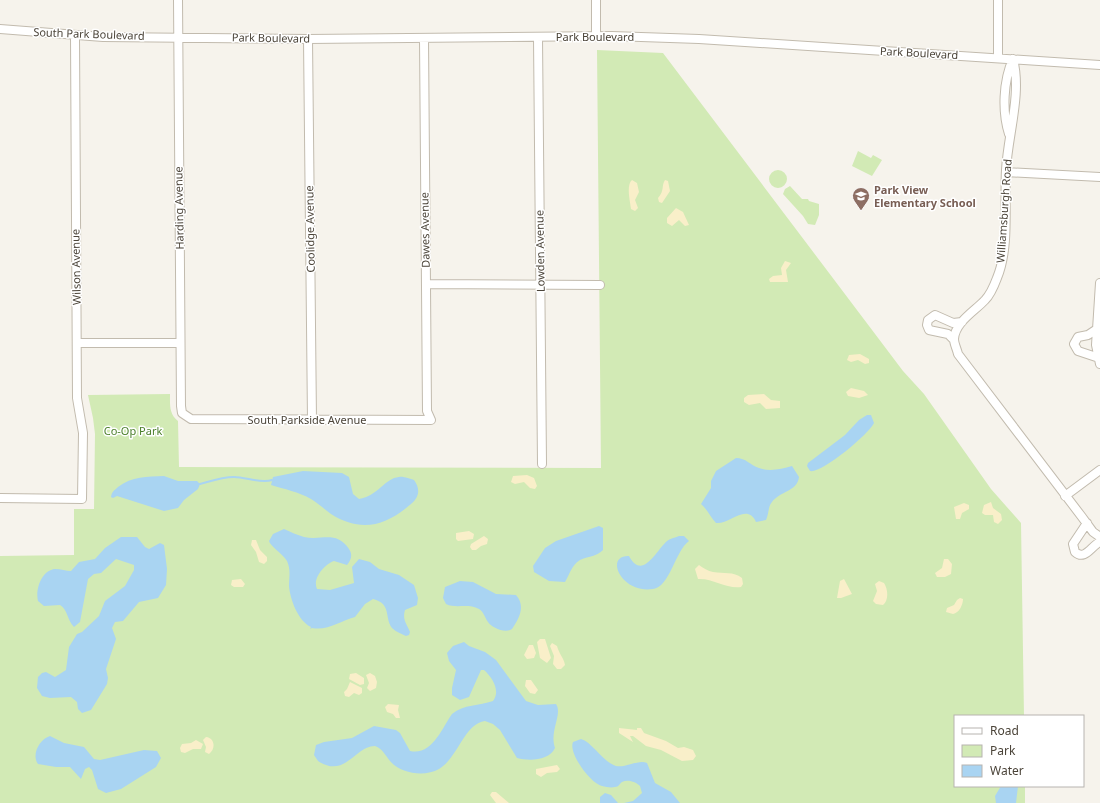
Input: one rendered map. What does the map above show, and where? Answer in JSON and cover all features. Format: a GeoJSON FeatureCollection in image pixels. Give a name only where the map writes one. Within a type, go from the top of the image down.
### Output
{"type":"FeatureCollection","features":[{"type":"Feature","properties":{"kind":"street","name":"Harding Avenue"},"geometry":{"type":"LineString","coordinates":[[178,0],[180,343],[181,410],[184,416]]}},
{"type":"Feature","properties":{"kind":"street"},"geometry":{"type":"LineString","coordinates":[[596,0],[596,36]]}},
{"type":"Feature","properties":{"kind":"street"},"geometry":{"type":"LineString","coordinates":[[998,0],[998,58]]}},
{"type":"Feature","properties":{"kind":"street","name":"South Park Boulevard"},"geometry":{"type":"LineString","coordinates":[[0,29],[75,36],[178,37]]}},
{"type":"Feature","properties":{"kind":"street","name":"Wilson Avenue"},"geometry":{"type":"LineString","coordinates":[[0,498],[82,499],[83,433],[77,398],[75,36]]}},
{"type":"Feature","properties":{"kind":"street","name":"Park Boulevard"},"geometry":{"type":"LineString","coordinates":[[178,37],[308,39],[538,38],[596,36],[699,39],[1013,59]]}},
{"type":"Feature","properties":{"kind":"street","name":"Dawes Avenue"},"geometry":{"type":"LineString","coordinates":[[424,38],[427,411],[431,420]]}},
{"type":"Feature","properties":{"kind":"street","name":"Lowden Avenue"},"geometry":{"type":"LineString","coordinates":[[538,38],[542,464]]}},
{"type":"Feature","properties":{"kind":"street","name":"Coolidge Avenue"},"geometry":{"type":"LineString","coordinates":[[308,39],[312,420]]}},
{"type":"Feature","properties":{"kind":"street"},"geometry":{"type":"LineString","coordinates":[[1013,59],[1100,65]]}},
{"type":"Feature","properties":{"kind":"street","name":"Williamsburgh Road"},"geometry":{"type":"LineString","coordinates":[[954,340],[956,329],[987,298],[993,289],[1001,267],[1007,189],[1006,172],[1009,134],[1013,123],[1017,74],[1013,59]]}},
{"type":"Feature","properties":{"kind":"street"},"geometry":{"type":"LineString","coordinates":[[1006,172],[1100,177]]}},
{"type":"Feature","properties":{"kind":"street"},"geometry":{"type":"LineString","coordinates":[[1099,361],[1096,345],[1100,283]]}},
{"type":"Feature","properties":{"kind":"street"},"geometry":{"type":"LineString","coordinates":[[426,284],[600,285]]}},
{"type":"Feature","properties":{"kind":"street"},"geometry":{"type":"LineString","coordinates":[[962,322],[953,323],[935,316],[928,320],[927,325],[929,330],[948,334],[954,340],[958,354],[1086,524],[1100,537]]}},
{"type":"Feature","properties":{"kind":"street"},"geometry":{"type":"LineString","coordinates":[[1097,329],[1088,335],[1078,337],[1074,344],[1078,351],[1099,361]]}},
{"type":"Feature","properties":{"kind":"street"},"geometry":{"type":"LineString","coordinates":[[77,343],[180,343]]}},
{"type":"Feature","properties":{"kind":"street","name":"South Parkside Avenue"},"geometry":{"type":"LineString","coordinates":[[184,416],[194,419],[431,420]]}},
{"type":"Feature","properties":{"kind":"street"},"geometry":{"type":"LineString","coordinates":[[1065,496],[1100,470]]}},
{"type":"Feature","properties":{"kind":"street"},"geometry":{"type":"LineString","coordinates":[[1086,524],[1073,544],[1074,552],[1079,555],[1085,554],[1100,542]]}},
{"type":"Feature","properties":{"kind":"green space","name":"Co-Op Park"},"geometry":{"type":"Polygon","coordinates":[[[597,50],[663,53],[903,371],[924,394],[991,489],[1021,523],[1024,715],[954,715],[954,787],[1025,787],[1025,803],[0,803],[0,556],[74,555],[74,509],[94,509],[95,434],[88,395],[170,394],[170,406],[173,415],[178,421],[179,467],[601,468],[597,50]]]}},
{"type":"Feature","properties":{"kind":"green space"},"geometry":{"type":"Polygon","coordinates":[[[858,151],[871,158],[873,155],[882,160],[872,176],[852,166],[858,151]]]}},
{"type":"Feature","properties":{"kind":"green space"},"geometry":{"type":"Polygon","coordinates":[[[778,170],[784,173],[787,179],[784,185],[778,188],[772,185],[769,179],[772,173],[778,170]]]}},
{"type":"Feature","properties":{"kind":"green space"},"geometry":{"type":"Polygon","coordinates":[[[790,186],[802,199],[808,199],[809,201],[819,204],[819,215],[815,225],[808,224],[803,216],[783,194],[785,189],[790,186]]]}},
{"type":"Feature","properties":{"kind":"sand"},"geometry":{"type":"Polygon","coordinates":[[[632,180],[637,183],[639,192],[635,200],[638,208],[635,211],[631,209],[629,193],[629,186],[632,180]]]}},
{"type":"Feature","properties":{"kind":"sand"},"geometry":{"type":"Polygon","coordinates":[[[665,180],[668,181],[670,191],[662,203],[659,202],[658,198],[665,180]]]}},
{"type":"Feature","properties":{"kind":"sand"},"geometry":{"type":"Polygon","coordinates":[[[676,208],[683,212],[689,225],[685,226],[679,220],[672,226],[667,223],[667,218],[676,208]]]}},
{"type":"Feature","properties":{"kind":"sand"},"geometry":{"type":"Polygon","coordinates":[[[785,261],[791,263],[786,270],[788,282],[770,282],[769,279],[773,276],[782,275],[781,268],[785,261]]]}},
{"type":"Feature","properties":{"kind":"sand"},"geometry":{"type":"Polygon","coordinates":[[[860,354],[869,359],[869,363],[865,364],[858,360],[851,362],[847,360],[849,355],[860,354]]]}},
{"type":"Feature","properties":{"kind":"sand"},"geometry":{"type":"Polygon","coordinates":[[[851,388],[864,391],[868,395],[859,398],[848,396],[846,392],[851,388]]]}},
{"type":"Feature","properties":{"kind":"sand"},"geometry":{"type":"Polygon","coordinates":[[[764,394],[771,400],[780,401],[780,408],[766,409],[760,403],[749,405],[744,402],[744,398],[748,395],[764,394]]]}},
{"type":"Feature","properties":{"kind":"sand"},"geometry":{"type":"Polygon","coordinates":[[[527,475],[534,478],[537,486],[535,489],[530,488],[524,482],[515,484],[511,482],[513,476],[527,475]]]}},
{"type":"Feature","properties":{"kind":"sand"},"geometry":{"type":"Polygon","coordinates":[[[991,502],[993,508],[1001,514],[1002,520],[998,524],[994,522],[993,515],[985,515],[982,513],[984,505],[991,502]]]}},
{"type":"Feature","properties":{"kind":"sand"},"geometry":{"type":"Polygon","coordinates":[[[964,503],[969,505],[969,509],[962,513],[960,519],[956,519],[954,507],[964,503]]]}},
{"type":"Feature","properties":{"kind":"sand"},"geometry":{"type":"Polygon","coordinates":[[[469,531],[474,534],[473,539],[458,541],[456,539],[456,533],[469,531]]]}},
{"type":"Feature","properties":{"kind":"sand"},"geometry":{"type":"Polygon","coordinates":[[[484,536],[488,539],[487,544],[476,550],[472,550],[470,547],[471,544],[484,536]]]}},
{"type":"Feature","properties":{"kind":"sand"},"geometry":{"type":"Polygon","coordinates":[[[252,540],[256,540],[260,550],[267,557],[267,561],[264,564],[259,562],[256,552],[251,545],[252,540]]]}},
{"type":"Feature","properties":{"kind":"sand"},"geometry":{"type":"Polygon","coordinates":[[[944,559],[948,559],[952,564],[951,574],[945,577],[937,577],[935,573],[942,568],[944,559]]]}},
{"type":"Feature","properties":{"kind":"sand"},"geometry":{"type":"Polygon","coordinates":[[[699,565],[711,572],[739,576],[742,578],[743,584],[741,587],[735,587],[709,580],[698,579],[695,569],[699,565]]]}},
{"type":"Feature","properties":{"kind":"sand"},"geometry":{"type":"Polygon","coordinates":[[[241,579],[245,584],[243,587],[234,587],[231,585],[232,580],[241,579]]]}},
{"type":"Feature","properties":{"kind":"sand"},"geometry":{"type":"Polygon","coordinates":[[[844,579],[852,594],[837,598],[840,581],[844,579]]]}},
{"type":"Feature","properties":{"kind":"sand"},"geometry":{"type":"Polygon","coordinates":[[[879,581],[884,583],[887,591],[887,597],[883,605],[876,604],[873,601],[877,591],[875,584],[879,581]]]}},
{"type":"Feature","properties":{"kind":"sand"},"geometry":{"type":"Polygon","coordinates":[[[960,598],[963,599],[963,601],[959,610],[953,614],[946,612],[947,608],[954,605],[960,598]]]}},
{"type":"Feature","properties":{"kind":"sand"},"geometry":{"type":"Polygon","coordinates":[[[540,639],[545,639],[551,658],[547,663],[540,658],[537,642],[540,639]]]}},
{"type":"Feature","properties":{"kind":"sand"},"geometry":{"type":"Polygon","coordinates":[[[552,643],[557,646],[565,665],[561,669],[557,669],[553,664],[554,656],[550,646],[552,643]]]}},
{"type":"Feature","properties":{"kind":"sand"},"geometry":{"type":"Polygon","coordinates":[[[529,645],[533,645],[536,653],[534,658],[527,659],[524,655],[529,645]]]}},
{"type":"Feature","properties":{"kind":"sand"},"geometry":{"type":"Polygon","coordinates":[[[356,673],[364,678],[364,684],[360,685],[349,679],[350,674],[356,673]]]}},
{"type":"Feature","properties":{"kind":"sand"},"geometry":{"type":"Polygon","coordinates":[[[370,673],[375,676],[377,682],[376,688],[370,691],[367,688],[369,683],[366,675],[370,673]]]}},
{"type":"Feature","properties":{"kind":"sand"},"geometry":{"type":"Polygon","coordinates":[[[526,680],[531,680],[538,690],[535,694],[530,693],[525,686],[526,680]]]}},
{"type":"Feature","properties":{"kind":"sand"},"geometry":{"type":"Polygon","coordinates":[[[350,682],[362,688],[362,693],[359,695],[354,693],[349,697],[345,696],[344,692],[350,682]]]}},
{"type":"Feature","properties":{"kind":"sand"},"geometry":{"type":"Polygon","coordinates":[[[388,704],[399,705],[398,710],[400,718],[396,718],[393,714],[387,712],[385,707],[388,704]]]}},
{"type":"Feature","properties":{"kind":"sand"},"geometry":{"type":"Polygon","coordinates":[[[619,728],[637,730],[637,728],[641,728],[644,733],[666,741],[678,748],[684,747],[693,750],[696,756],[693,760],[682,761],[661,750],[646,746],[633,736],[630,736],[633,742],[619,733],[619,728]]]}},
{"type":"Feature","properties":{"kind":"sand"},"geometry":{"type":"Polygon","coordinates":[[[206,737],[211,739],[214,744],[213,749],[209,754],[205,752],[206,747],[203,740],[206,737]]]}},
{"type":"Feature","properties":{"kind":"sand"},"geometry":{"type":"Polygon","coordinates":[[[196,740],[203,744],[201,749],[193,749],[185,753],[181,752],[180,748],[182,744],[191,743],[196,740]]]}},
{"type":"Feature","properties":{"kind":"sand"},"geometry":{"type":"Polygon","coordinates":[[[557,765],[560,769],[557,772],[547,773],[541,777],[536,774],[536,769],[557,765]]]}},
{"type":"Feature","properties":{"kind":"sand"},"geometry":{"type":"Polygon","coordinates":[[[492,792],[496,792],[509,803],[496,803],[490,795],[492,792]]]}},
{"type":"Feature","properties":{"kind":"water"},"geometry":{"type":"Polygon","coordinates":[[[867,415],[871,415],[874,423],[863,436],[834,460],[816,470],[810,471],[807,466],[808,463],[845,435],[859,420],[867,415]]]}},
{"type":"Feature","properties":{"kind":"water"},"geometry":{"type":"Polygon","coordinates":[[[736,458],[743,459],[756,467],[767,470],[792,466],[799,477],[798,482],[792,489],[775,498],[770,506],[766,520],[756,522],[752,516],[743,514],[721,523],[716,523],[701,504],[711,488],[711,481],[716,471],[736,458]]]}},
{"type":"Feature","properties":{"kind":"water"},"geometry":{"type":"Polygon","coordinates":[[[303,471],[342,473],[349,477],[353,494],[359,499],[376,491],[390,480],[401,477],[414,480],[418,492],[414,501],[402,512],[392,518],[373,524],[353,524],[331,514],[316,502],[306,497],[271,485],[273,477],[303,471]]]}},
{"type":"Feature","properties":{"kind":"water"},"geometry":{"type":"Polygon","coordinates":[[[164,476],[178,481],[197,481],[200,484],[198,489],[184,500],[178,508],[164,511],[117,496],[113,498],[111,497],[114,490],[123,483],[134,479],[164,476]]]}},
{"type":"Feature","properties":{"kind":"water"},"geometry":{"type":"Polygon","coordinates":[[[599,526],[603,528],[603,550],[598,554],[577,562],[565,582],[549,581],[534,572],[533,566],[545,548],[556,541],[599,526]]]}},
{"type":"Feature","properties":{"kind":"water"},"geometry":{"type":"Polygon","coordinates":[[[284,529],[304,537],[334,538],[344,543],[349,549],[351,557],[347,565],[334,561],[323,568],[316,580],[317,589],[330,590],[354,583],[352,567],[359,559],[370,562],[379,569],[399,575],[414,585],[418,598],[417,605],[405,610],[404,613],[405,622],[410,632],[409,635],[406,636],[392,628],[385,607],[379,601],[373,599],[365,604],[355,617],[329,627],[310,629],[311,627],[302,620],[293,603],[289,586],[289,570],[287,561],[269,541],[273,534],[284,529]]]}},
{"type":"Feature","properties":{"kind":"water"},"geometry":{"type":"Polygon","coordinates":[[[679,536],[684,536],[689,541],[680,552],[668,576],[659,587],[653,589],[642,589],[632,586],[620,574],[617,567],[618,561],[622,557],[629,556],[634,563],[639,566],[643,565],[653,558],[666,542],[679,536]]]}},
{"type":"Feature","properties":{"kind":"water"},"geometry":{"type":"Polygon","coordinates":[[[121,537],[137,537],[145,547],[149,549],[160,543],[164,545],[167,569],[166,585],[158,598],[139,602],[123,621],[115,622],[112,628],[116,639],[106,669],[108,678],[107,684],[91,710],[82,713],[78,709],[77,702],[71,697],[50,698],[42,696],[37,688],[38,677],[42,673],[46,672],[55,677],[66,670],[69,647],[77,634],[82,632],[99,616],[105,601],[125,586],[134,570],[134,565],[116,559],[101,573],[94,574],[88,579],[80,622],[74,627],[63,607],[60,605],[44,606],[38,601],[37,596],[40,581],[50,570],[57,569],[71,571],[79,562],[95,559],[105,548],[121,537]]]}},
{"type":"Feature","properties":{"kind":"water"},"geometry":{"type":"Polygon","coordinates":[[[460,581],[473,582],[496,594],[516,595],[521,604],[521,608],[519,617],[512,629],[506,631],[495,628],[488,622],[481,610],[475,607],[446,604],[443,598],[445,587],[460,581]]]}},
{"type":"Feature","properties":{"kind":"water"},"geometry":{"type":"Polygon","coordinates":[[[464,642],[469,646],[485,652],[496,660],[526,701],[538,705],[556,704],[558,713],[554,735],[555,748],[552,752],[544,758],[533,760],[517,758],[500,730],[493,724],[485,721],[478,723],[472,728],[446,764],[439,769],[427,773],[413,773],[400,769],[390,761],[382,750],[375,746],[368,747],[343,764],[327,766],[318,761],[314,755],[316,745],[324,742],[352,738],[374,726],[396,730],[400,733],[410,751],[424,749],[436,740],[452,714],[462,708],[493,701],[496,689],[490,676],[484,670],[481,670],[469,697],[460,700],[452,695],[456,670],[449,661],[447,653],[453,646],[464,642]]]}},
{"type":"Feature","properties":{"kind":"water"},"geometry":{"type":"Polygon","coordinates":[[[50,736],[64,743],[84,747],[94,759],[100,760],[144,750],[157,751],[161,758],[156,767],[121,789],[106,793],[98,789],[92,770],[89,767],[85,769],[81,779],[70,767],[56,767],[38,764],[36,760],[36,752],[38,747],[43,740],[50,736]]]}},
{"type":"Feature","properties":{"kind":"water"},"geometry":{"type":"Polygon","coordinates":[[[581,739],[589,744],[607,761],[616,766],[624,766],[640,762],[647,763],[655,783],[671,792],[680,803],[624,803],[633,801],[642,793],[640,786],[629,781],[622,782],[616,787],[608,787],[597,784],[587,774],[574,753],[572,747],[573,742],[581,739]]]}},
{"type":"Feature","properties":{"kind":"water"},"geometry":{"type":"Polygon","coordinates":[[[1000,787],[1018,787],[1016,803],[996,803],[995,796],[1000,787]]]}},
{"type":"Feature","properties":{"kind":"water"},"geometry":{"type":"Polygon","coordinates":[[[605,793],[611,795],[618,803],[600,803],[600,797],[605,793]]]}},
{"type":"Feature","properties":{"kind":"waterway"},"geometry":{"type":"LineString","coordinates":[[200,484],[230,477],[239,477],[258,481],[272,480]]}},
{"type":"Feature","properties":{"kind":"place","name":"Park View Elementary School"},"geometry":{"type":"Point","coordinates":[861,211]}}]}
